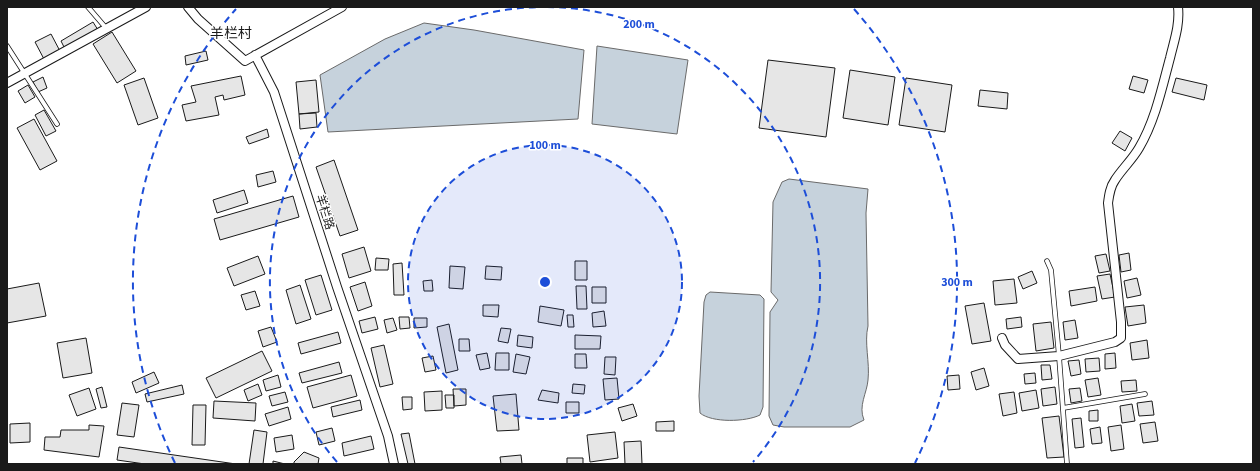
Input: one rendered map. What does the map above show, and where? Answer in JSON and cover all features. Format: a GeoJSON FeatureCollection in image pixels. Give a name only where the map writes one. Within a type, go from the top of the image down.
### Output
{"type":"FeatureCollection","features":[{"type":"Feature","properties":{"kind":"street"},"geometry":{"type":"LineString","coordinates":[[7,83],[146,7]]}},
{"type":"Feature","properties":{"kind":"street"},"geometry":{"type":"LineString","coordinates":[[188,7],[198,19],[245,61],[342,7]]}},
{"type":"Feature","properties":{"kind":"street"},"geometry":{"type":"LineString","coordinates":[[1002,338],[1005,345],[1018,359],[1059,356],[1115,342],[1121,338],[1121,322],[1108,203],[1110,191],[1115,180],[1139,148],[1162,92],[1176,33],[1179,15],[1178,7]]}},
{"type":"Feature","properties":{"kind":"street","name":"羊栏路"},"geometry":{"type":"LineString","coordinates":[[255,56],[274,92],[337,288],[388,436],[394,464]]}},
{"type":"Feature","properties":{"kind":"lane"},"geometry":{"type":"LineString","coordinates":[[88,7],[106,28]]}},
{"type":"Feature","properties":{"kind":"lane"},"geometry":{"type":"LineString","coordinates":[[7,46],[57,124]]}},
{"type":"Feature","properties":{"kind":"lane"},"geometry":{"type":"LineString","coordinates":[[1046,261],[1051,270],[1064,408],[1067,464]]}},
{"type":"Feature","properties":{"kind":"lane"},"geometry":{"type":"LineString","coordinates":[[1064,408],[1145,394]]}},
{"type":"Feature","properties":{"kind":"shaded area"},"geometry":{"type":"Polygon","coordinates":[[[424,23],[474,30],[584,50],[578,119],[328,132],[320,75],[385,39],[424,23]]]}},
{"type":"Feature","properties":{"kind":"shaded area"},"geometry":{"type":"Polygon","coordinates":[[[597,46],[688,60],[677,134],[592,124],[597,46]]]}},
{"type":"Feature","properties":{"kind":"shaded area"},"geometry":{"type":"Polygon","coordinates":[[[789,179],[868,189],[866,213],[868,380],[862,405],[862,415],[864,420],[850,427],[784,427],[773,425],[769,416],[770,312],[778,300],[771,292],[773,202],[782,182],[789,179]]]}},
{"type":"Feature","properties":{"kind":"shaded area"},"geometry":{"type":"Polygon","coordinates":[[[710,292],[760,295],[764,299],[763,407],[760,415],[746,419],[721,420],[712,419],[700,413],[699,396],[704,302],[706,295],[710,292]]]}},
{"type":"Feature","properties":{"kind":"building"},"geometry":{"type":"Polygon","coordinates":[[[93,22],[98,30],[65,49],[61,41],[93,22]]]}},
{"type":"Feature","properties":{"kind":"building"},"geometry":{"type":"Polygon","coordinates":[[[112,32],[136,71],[117,83],[93,44],[112,32]]]}},
{"type":"Feature","properties":{"kind":"building"},"geometry":{"type":"Polygon","coordinates":[[[51,34],[61,53],[45,61],[35,42],[51,34]]]}},
{"type":"Feature","properties":{"kind":"building"},"geometry":{"type":"Polygon","coordinates":[[[206,51],[208,60],[186,65],[185,56],[206,51]]]}},
{"type":"Feature","properties":{"kind":"building"},"geometry":{"type":"Polygon","coordinates":[[[768,60],[835,68],[826,137],[759,128],[768,60]]]}},
{"type":"Feature","properties":{"kind":"building"},"geometry":{"type":"Polygon","coordinates":[[[850,70],[895,77],[888,125],[843,118],[850,70]]]}},
{"type":"Feature","properties":{"kind":"building"},"geometry":{"type":"Polygon","coordinates":[[[241,76],[245,95],[224,100],[223,95],[215,97],[219,115],[186,121],[182,105],[196,102],[191,86],[241,76]]]}},
{"type":"Feature","properties":{"kind":"building"},"geometry":{"type":"Polygon","coordinates":[[[1133,76],[1148,80],[1144,93],[1129,89],[1133,76]]]}},
{"type":"Feature","properties":{"kind":"building"},"geometry":{"type":"Polygon","coordinates":[[[43,77],[47,88],[38,92],[33,82],[43,77]]]}},
{"type":"Feature","properties":{"kind":"building"},"geometry":{"type":"Polygon","coordinates":[[[144,78],[158,118],[138,125],[124,85],[144,78]]]}},
{"type":"Feature","properties":{"kind":"building"},"geometry":{"type":"Polygon","coordinates":[[[906,78],[952,85],[945,132],[899,125],[906,78]]]}},
{"type":"Feature","properties":{"kind":"building"},"geometry":{"type":"Polygon","coordinates":[[[1176,78],[1207,85],[1204,100],[1172,92],[1176,78]]]}},
{"type":"Feature","properties":{"kind":"building"},"geometry":{"type":"Polygon","coordinates":[[[316,80],[319,112],[299,114],[296,82],[316,80]]]}},
{"type":"Feature","properties":{"kind":"building"},"geometry":{"type":"Polygon","coordinates":[[[28,85],[35,97],[25,103],[18,91],[28,85]]]}},
{"type":"Feature","properties":{"kind":"building"},"geometry":{"type":"Polygon","coordinates":[[[980,90],[1008,93],[1007,109],[978,106],[980,90]]]}},
{"type":"Feature","properties":{"kind":"building"},"geometry":{"type":"Polygon","coordinates":[[[44,110],[56,131],[46,136],[35,115],[44,110]]]}},
{"type":"Feature","properties":{"kind":"building"},"geometry":{"type":"Polygon","coordinates":[[[316,113],[317,127],[300,129],[299,114],[316,113]]]}},
{"type":"Feature","properties":{"kind":"building"},"geometry":{"type":"Polygon","coordinates":[[[34,119],[57,161],[40,170],[17,128],[34,119]]]}},
{"type":"Feature","properties":{"kind":"building"},"geometry":{"type":"Polygon","coordinates":[[[267,129],[269,137],[249,144],[246,137],[267,129]]]}},
{"type":"Feature","properties":{"kind":"building"},"geometry":{"type":"Polygon","coordinates":[[[1120,131],[1132,138],[1125,151],[1112,143],[1120,131]]]}},
{"type":"Feature","properties":{"kind":"building"},"geometry":{"type":"Polygon","coordinates":[[[334,160],[358,230],[340,236],[316,167],[334,160]]]}},
{"type":"Feature","properties":{"kind":"building"},"geometry":{"type":"Polygon","coordinates":[[[273,171],[276,182],[258,187],[256,175],[273,171]]]}},
{"type":"Feature","properties":{"kind":"building"},"geometry":{"type":"Polygon","coordinates":[[[244,190],[248,203],[217,213],[213,200],[244,190]]]}},
{"type":"Feature","properties":{"kind":"building"},"geometry":{"type":"Polygon","coordinates":[[[293,196],[299,217],[220,240],[214,219],[293,196]]]}},
{"type":"Feature","properties":{"kind":"building"},"geometry":{"type":"Polygon","coordinates":[[[364,247],[371,271],[349,278],[342,254],[364,247]]]}},
{"type":"Feature","properties":{"kind":"building"},"geometry":{"type":"Polygon","coordinates":[[[1129,253],[1131,270],[1121,272],[1119,255],[1129,253]]]}},
{"type":"Feature","properties":{"kind":"building"},"geometry":{"type":"Polygon","coordinates":[[[1106,254],[1110,271],[1099,273],[1095,256],[1106,254]]]}},
{"type":"Feature","properties":{"kind":"building"},"geometry":{"type":"Polygon","coordinates":[[[258,256],[265,274],[234,286],[227,268],[258,256]]]}},
{"type":"Feature","properties":{"kind":"building"},"geometry":{"type":"Polygon","coordinates":[[[376,258],[389,259],[388,270],[375,270],[376,258]]]}},
{"type":"Feature","properties":{"kind":"building"},"geometry":{"type":"Polygon","coordinates":[[[575,261],[587,261],[587,280],[575,280],[575,261]]]}},
{"type":"Feature","properties":{"kind":"building"},"geometry":{"type":"Polygon","coordinates":[[[402,263],[404,295],[394,295],[393,264],[402,263]]]}},
{"type":"Feature","properties":{"kind":"building"},"geometry":{"type":"Polygon","coordinates":[[[450,266],[465,267],[463,289],[449,288],[450,266]]]}},
{"type":"Feature","properties":{"kind":"building"},"geometry":{"type":"Polygon","coordinates":[[[486,266],[502,267],[501,280],[485,279],[486,266]]]}},
{"type":"Feature","properties":{"kind":"building"},"geometry":{"type":"Polygon","coordinates":[[[1032,271],[1037,283],[1023,289],[1018,277],[1032,271]]]}},
{"type":"Feature","properties":{"kind":"building"},"geometry":{"type":"Polygon","coordinates":[[[1110,274],[1115,297],[1102,299],[1097,276],[1110,274]]]}},
{"type":"Feature","properties":{"kind":"building"},"geometry":{"type":"Polygon","coordinates":[[[321,275],[332,310],[316,315],[305,280],[321,275]]]}},
{"type":"Feature","properties":{"kind":"building"},"geometry":{"type":"Polygon","coordinates":[[[1137,278],[1141,295],[1127,298],[1124,281],[1137,278]]]}},
{"type":"Feature","properties":{"kind":"building"},"geometry":{"type":"Polygon","coordinates":[[[1014,279],[1017,303],[995,305],[993,281],[1014,279]]]}},
{"type":"Feature","properties":{"kind":"building"},"geometry":{"type":"Polygon","coordinates":[[[432,280],[433,291],[424,291],[423,281],[432,280]]]}},
{"type":"Feature","properties":{"kind":"building"},"geometry":{"type":"Polygon","coordinates":[[[365,282],[372,306],[358,311],[350,287],[365,282]]]}},
{"type":"Feature","properties":{"kind":"building"},"geometry":{"type":"Polygon","coordinates":[[[39,283],[46,316],[7,323],[7,289],[39,283]]]}},
{"type":"Feature","properties":{"kind":"building"},"geometry":{"type":"Polygon","coordinates":[[[300,285],[311,319],[296,324],[286,290],[300,285]]]}},
{"type":"Feature","properties":{"kind":"building"},"geometry":{"type":"Polygon","coordinates":[[[576,286],[586,286],[587,309],[577,309],[576,286]]]}},
{"type":"Feature","properties":{"kind":"building"},"geometry":{"type":"Polygon","coordinates":[[[592,287],[606,287],[606,303],[592,303],[592,287]]]}},
{"type":"Feature","properties":{"kind":"building"},"geometry":{"type":"Polygon","coordinates":[[[1095,287],[1097,301],[1071,306],[1069,291],[1095,287]]]}},
{"type":"Feature","properties":{"kind":"building"},"geometry":{"type":"Polygon","coordinates":[[[255,291],[260,306],[246,310],[241,295],[255,291]]]}},
{"type":"Feature","properties":{"kind":"building"},"geometry":{"type":"Polygon","coordinates":[[[984,303],[991,341],[972,344],[965,306],[984,303]]]}},
{"type":"Feature","properties":{"kind":"building"},"geometry":{"type":"Polygon","coordinates":[[[483,305],[499,305],[498,317],[483,316],[483,305]]]}},
{"type":"Feature","properties":{"kind":"building"},"geometry":{"type":"Polygon","coordinates":[[[1144,305],[1146,323],[1128,326],[1125,307],[1144,305]]]}},
{"type":"Feature","properties":{"kind":"building"},"geometry":{"type":"Polygon","coordinates":[[[540,306],[564,310],[561,326],[538,322],[540,306]]]}},
{"type":"Feature","properties":{"kind":"building"},"geometry":{"type":"Polygon","coordinates":[[[604,311],[606,326],[593,327],[592,313],[604,311]]]}},
{"type":"Feature","properties":{"kind":"building"},"geometry":{"type":"Polygon","coordinates":[[[567,315],[573,315],[574,327],[568,327],[567,315]]]}},
{"type":"Feature","properties":{"kind":"building"},"geometry":{"type":"Polygon","coordinates":[[[375,317],[378,329],[362,333],[359,321],[375,317]]]}},
{"type":"Feature","properties":{"kind":"building"},"geometry":{"type":"Polygon","coordinates":[[[399,317],[409,317],[410,328],[400,329],[399,317]]]}},
{"type":"Feature","properties":{"kind":"building"},"geometry":{"type":"Polygon","coordinates":[[[1021,317],[1022,327],[1007,329],[1006,319],[1021,317]]]}},
{"type":"Feature","properties":{"kind":"building"},"geometry":{"type":"Polygon","coordinates":[[[393,318],[397,330],[387,333],[384,320],[393,318]]]}},
{"type":"Feature","properties":{"kind":"building"},"geometry":{"type":"Polygon","coordinates":[[[414,318],[427,318],[427,327],[414,328],[414,318]]]}},
{"type":"Feature","properties":{"kind":"building"},"geometry":{"type":"Polygon","coordinates":[[[1075,320],[1078,338],[1065,340],[1063,322],[1075,320]]]}},
{"type":"Feature","properties":{"kind":"building"},"geometry":{"type":"Polygon","coordinates":[[[1051,322],[1054,348],[1036,351],[1033,324],[1051,322]]]}},
{"type":"Feature","properties":{"kind":"building"},"geometry":{"type":"Polygon","coordinates":[[[449,324],[458,370],[446,373],[437,327],[449,324]]]}},
{"type":"Feature","properties":{"kind":"building"},"geometry":{"type":"Polygon","coordinates":[[[271,327],[277,342],[263,347],[258,331],[271,327]]]}},
{"type":"Feature","properties":{"kind":"building"},"geometry":{"type":"Polygon","coordinates":[[[501,328],[511,329],[508,343],[498,341],[501,328]]]}},
{"type":"Feature","properties":{"kind":"building"},"geometry":{"type":"Polygon","coordinates":[[[338,332],[341,343],[301,354],[298,343],[338,332]]]}},
{"type":"Feature","properties":{"kind":"building"},"geometry":{"type":"Polygon","coordinates":[[[518,335],[533,337],[532,348],[517,346],[518,335]]]}},
{"type":"Feature","properties":{"kind":"building"},"geometry":{"type":"Polygon","coordinates":[[[575,335],[601,336],[600,349],[575,349],[575,335]]]}},
{"type":"Feature","properties":{"kind":"building"},"geometry":{"type":"Polygon","coordinates":[[[86,338],[92,373],[63,378],[57,343],[86,338]]]}},
{"type":"Feature","properties":{"kind":"building"},"geometry":{"type":"Polygon","coordinates":[[[459,339],[469,339],[470,351],[459,351],[459,339]]]}},
{"type":"Feature","properties":{"kind":"building"},"geometry":{"type":"Polygon","coordinates":[[[1147,340],[1149,358],[1132,360],[1130,343],[1147,340]]]}},
{"type":"Feature","properties":{"kind":"building"},"geometry":{"type":"Polygon","coordinates":[[[384,345],[393,384],[380,387],[371,348],[384,345]]]}},
{"type":"Feature","properties":{"kind":"building"},"geometry":{"type":"Polygon","coordinates":[[[262,351],[272,371],[216,398],[206,378],[262,351]]]}},
{"type":"Feature","properties":{"kind":"building"},"geometry":{"type":"Polygon","coordinates":[[[487,353],[490,368],[480,370],[476,355],[487,353]]]}},
{"type":"Feature","properties":{"kind":"building"},"geometry":{"type":"Polygon","coordinates":[[[496,353],[509,353],[509,370],[495,370],[496,353]]]}},
{"type":"Feature","properties":{"kind":"building"},"geometry":{"type":"Polygon","coordinates":[[[1115,353],[1116,368],[1105,369],[1105,354],[1115,353]]]}},
{"type":"Feature","properties":{"kind":"building"},"geometry":{"type":"Polygon","coordinates":[[[516,354],[530,357],[526,374],[513,372],[516,354]]]}},
{"type":"Feature","properties":{"kind":"building"},"geometry":{"type":"Polygon","coordinates":[[[575,354],[586,354],[587,368],[575,368],[575,354]]]}},
{"type":"Feature","properties":{"kind":"building"},"geometry":{"type":"Polygon","coordinates":[[[433,356],[436,370],[425,372],[422,358],[433,356]]]}},
{"type":"Feature","properties":{"kind":"building"},"geometry":{"type":"Polygon","coordinates":[[[605,357],[616,357],[615,375],[604,374],[605,357]]]}},
{"type":"Feature","properties":{"kind":"building"},"geometry":{"type":"Polygon","coordinates":[[[1099,358],[1100,371],[1086,372],[1085,359],[1099,358]]]}},
{"type":"Feature","properties":{"kind":"building"},"geometry":{"type":"Polygon","coordinates":[[[1079,360],[1081,374],[1071,376],[1068,361],[1079,360]]]}},
{"type":"Feature","properties":{"kind":"building"},"geometry":{"type":"Polygon","coordinates":[[[339,362],[342,373],[302,383],[299,373],[339,362]]]}},
{"type":"Feature","properties":{"kind":"building"},"geometry":{"type":"Polygon","coordinates":[[[1041,365],[1050,365],[1052,379],[1042,380],[1041,365]]]}},
{"type":"Feature","properties":{"kind":"building"},"geometry":{"type":"Polygon","coordinates":[[[984,368],[989,386],[976,390],[971,372],[984,368]]]}},
{"type":"Feature","properties":{"kind":"building"},"geometry":{"type":"Polygon","coordinates":[[[154,372],[159,383],[136,393],[132,382],[154,372]]]}},
{"type":"Feature","properties":{"kind":"building"},"geometry":{"type":"Polygon","coordinates":[[[1035,373],[1036,383],[1025,384],[1024,374],[1035,373]]]}},
{"type":"Feature","properties":{"kind":"building"},"geometry":{"type":"Polygon","coordinates":[[[278,375],[281,387],[266,391],[263,380],[278,375]]]}},
{"type":"Feature","properties":{"kind":"building"},"geometry":{"type":"Polygon","coordinates":[[[351,375],[357,396],[313,408],[307,387],[351,375]]]}},
{"type":"Feature","properties":{"kind":"building"},"geometry":{"type":"Polygon","coordinates":[[[959,375],[960,389],[948,390],[947,376],[959,375]]]}},
{"type":"Feature","properties":{"kind":"building"},"geometry":{"type":"Polygon","coordinates":[[[617,378],[619,399],[605,400],[603,379],[617,378]]]}},
{"type":"Feature","properties":{"kind":"building"},"geometry":{"type":"Polygon","coordinates":[[[1098,378],[1101,395],[1088,397],[1085,380],[1098,378]]]}},
{"type":"Feature","properties":{"kind":"building"},"geometry":{"type":"Polygon","coordinates":[[[1136,380],[1137,391],[1122,392],[1121,381],[1136,380]]]}},
{"type":"Feature","properties":{"kind":"building"},"geometry":{"type":"Polygon","coordinates":[[[258,384],[262,395],[248,401],[244,390],[258,384]]]}},
{"type":"Feature","properties":{"kind":"building"},"geometry":{"type":"Polygon","coordinates":[[[573,384],[585,385],[584,394],[572,393],[573,384]]]}},
{"type":"Feature","properties":{"kind":"building"},"geometry":{"type":"Polygon","coordinates":[[[182,385],[184,394],[147,402],[145,394],[182,385]]]}},
{"type":"Feature","properties":{"kind":"building"},"geometry":{"type":"Polygon","coordinates":[[[102,387],[107,407],[101,408],[96,389],[102,387]]]}},
{"type":"Feature","properties":{"kind":"building"},"geometry":{"type":"Polygon","coordinates":[[[1055,387],[1057,404],[1043,406],[1041,389],[1055,387]]]}},
{"type":"Feature","properties":{"kind":"building"},"geometry":{"type":"Polygon","coordinates":[[[89,388],[96,409],[77,416],[69,395],[89,388]]]}},
{"type":"Feature","properties":{"kind":"building"},"geometry":{"type":"Polygon","coordinates":[[[1080,388],[1082,401],[1071,403],[1069,389],[1080,388]]]}},
{"type":"Feature","properties":{"kind":"building"},"geometry":{"type":"Polygon","coordinates":[[[453,389],[466,389],[466,405],[454,406],[453,389]]]}},
{"type":"Feature","properties":{"kind":"building"},"geometry":{"type":"Polygon","coordinates":[[[542,390],[559,393],[558,403],[538,400],[542,390]]]}},
{"type":"Feature","properties":{"kind":"building"},"geometry":{"type":"Polygon","coordinates":[[[1036,390],[1039,408],[1022,411],[1019,393],[1036,390]]]}},
{"type":"Feature","properties":{"kind":"building"},"geometry":{"type":"Polygon","coordinates":[[[442,391],[442,410],[425,411],[424,392],[442,391]]]}},
{"type":"Feature","properties":{"kind":"building"},"geometry":{"type":"Polygon","coordinates":[[[285,392],[288,402],[272,406],[269,396],[285,392]]]}},
{"type":"Feature","properties":{"kind":"building"},"geometry":{"type":"Polygon","coordinates":[[[1014,392],[1017,413],[1003,416],[999,394],[1014,392]]]}},
{"type":"Feature","properties":{"kind":"building"},"geometry":{"type":"Polygon","coordinates":[[[516,394],[519,430],[497,431],[493,396],[516,394]]]}},
{"type":"Feature","properties":{"kind":"building"},"geometry":{"type":"Polygon","coordinates":[[[445,395],[454,395],[454,408],[446,408],[445,395]]]}},
{"type":"Feature","properties":{"kind":"building"},"geometry":{"type":"Polygon","coordinates":[[[402,397],[412,397],[412,409],[403,410],[402,397]]]}},
{"type":"Feature","properties":{"kind":"building"},"geometry":{"type":"Polygon","coordinates":[[[360,400],[362,410],[333,417],[331,407],[360,400]]]}},
{"type":"Feature","properties":{"kind":"building"},"geometry":{"type":"Polygon","coordinates":[[[214,401],[256,403],[255,421],[213,418],[214,401]]]}},
{"type":"Feature","properties":{"kind":"building"},"geometry":{"type":"Polygon","coordinates":[[[1152,401],[1154,415],[1139,416],[1137,403],[1152,401]]]}},
{"type":"Feature","properties":{"kind":"building"},"geometry":{"type":"Polygon","coordinates":[[[566,402],[579,402],[579,413],[566,413],[566,402]]]}},
{"type":"Feature","properties":{"kind":"building"},"geometry":{"type":"Polygon","coordinates":[[[122,403],[139,405],[134,437],[117,435],[122,403]]]}},
{"type":"Feature","properties":{"kind":"building"},"geometry":{"type":"Polygon","coordinates":[[[633,404],[637,416],[622,421],[618,408],[633,404]]]}},
{"type":"Feature","properties":{"kind":"building"},"geometry":{"type":"Polygon","coordinates":[[[1132,404],[1135,421],[1122,423],[1120,406],[1132,404]]]}},
{"type":"Feature","properties":{"kind":"building"},"geometry":{"type":"Polygon","coordinates":[[[193,405],[206,405],[205,445],[192,445],[193,405]]]}},
{"type":"Feature","properties":{"kind":"building"},"geometry":{"type":"Polygon","coordinates":[[[288,407],[291,419],[269,426],[265,414],[288,407]]]}},
{"type":"Feature","properties":{"kind":"building"},"geometry":{"type":"Polygon","coordinates":[[[1098,410],[1098,421],[1089,421],[1089,411],[1098,410]]]}},
{"type":"Feature","properties":{"kind":"building"},"geometry":{"type":"Polygon","coordinates":[[[1059,416],[1064,457],[1047,458],[1042,418],[1059,416]]]}},
{"type":"Feature","properties":{"kind":"building"},"geometry":{"type":"Polygon","coordinates":[[[1081,418],[1084,447],[1075,448],[1072,419],[1081,418]]]}},
{"type":"Feature","properties":{"kind":"building"},"geometry":{"type":"Polygon","coordinates":[[[674,421],[674,431],[656,431],[656,422],[674,421]]]}},
{"type":"Feature","properties":{"kind":"building"},"geometry":{"type":"Polygon","coordinates":[[[1155,422],[1158,441],[1143,443],[1140,424],[1155,422]]]}},
{"type":"Feature","properties":{"kind":"building"},"geometry":{"type":"Polygon","coordinates":[[[30,423],[30,442],[10,443],[10,424],[30,423]]]}},
{"type":"Feature","properties":{"kind":"building"},"geometry":{"type":"Polygon","coordinates":[[[89,425],[104,426],[99,457],[44,450],[45,437],[60,437],[61,430],[89,430],[89,425]]]}},
{"type":"Feature","properties":{"kind":"building"},"geometry":{"type":"Polygon","coordinates":[[[1121,425],[1124,449],[1111,451],[1108,427],[1121,425]]]}},
{"type":"Feature","properties":{"kind":"building"},"geometry":{"type":"Polygon","coordinates":[[[1100,427],[1102,443],[1092,444],[1090,429],[1100,427]]]}},
{"type":"Feature","properties":{"kind":"building"},"geometry":{"type":"Polygon","coordinates":[[[332,428],[335,441],[319,445],[316,432],[332,428]]]}},
{"type":"Feature","properties":{"kind":"building"},"geometry":{"type":"Polygon","coordinates":[[[254,430],[267,432],[263,464],[249,464],[254,430]]]}},
{"type":"Feature","properties":{"kind":"building"},"geometry":{"type":"Polygon","coordinates":[[[615,432],[618,458],[590,462],[587,435],[615,432]]]}},
{"type":"Feature","properties":{"kind":"building"},"geometry":{"type":"Polygon","coordinates":[[[409,433],[415,464],[408,464],[401,434],[409,433]]]}},
{"type":"Feature","properties":{"kind":"building"},"geometry":{"type":"Polygon","coordinates":[[[292,435],[294,449],[276,452],[274,438],[292,435]]]}},
{"type":"Feature","properties":{"kind":"building"},"geometry":{"type":"Polygon","coordinates":[[[371,436],[374,449],[344,456],[342,443],[371,436]]]}},
{"type":"Feature","properties":{"kind":"building"},"geometry":{"type":"Polygon","coordinates":[[[641,441],[642,464],[625,464],[624,442],[641,441]]]}},
{"type":"Feature","properties":{"kind":"building"},"geometry":{"type":"Polygon","coordinates":[[[119,447],[236,464],[145,464],[117,460],[119,447]]]}},
{"type":"Feature","properties":{"kind":"building"},"geometry":{"type":"Polygon","coordinates":[[[304,452],[319,458],[318,464],[294,464],[294,462],[304,452]]]}},
{"type":"Feature","properties":{"kind":"building"},"geometry":{"type":"Polygon","coordinates":[[[521,455],[522,464],[501,464],[500,457],[521,455]]]}},
{"type":"Feature","properties":{"kind":"building"},"geometry":{"type":"Polygon","coordinates":[[[567,458],[583,458],[583,464],[567,464],[567,458]]]}},
{"type":"Feature","properties":{"kind":"building"},"geometry":{"type":"Polygon","coordinates":[[[273,461],[285,464],[273,464],[273,461]]]}},
{"type":"Feature","properties":{"kind":"district","name":"羊栏村"},"geometry":{"type":"Point","coordinates":[231,33]}}]}
